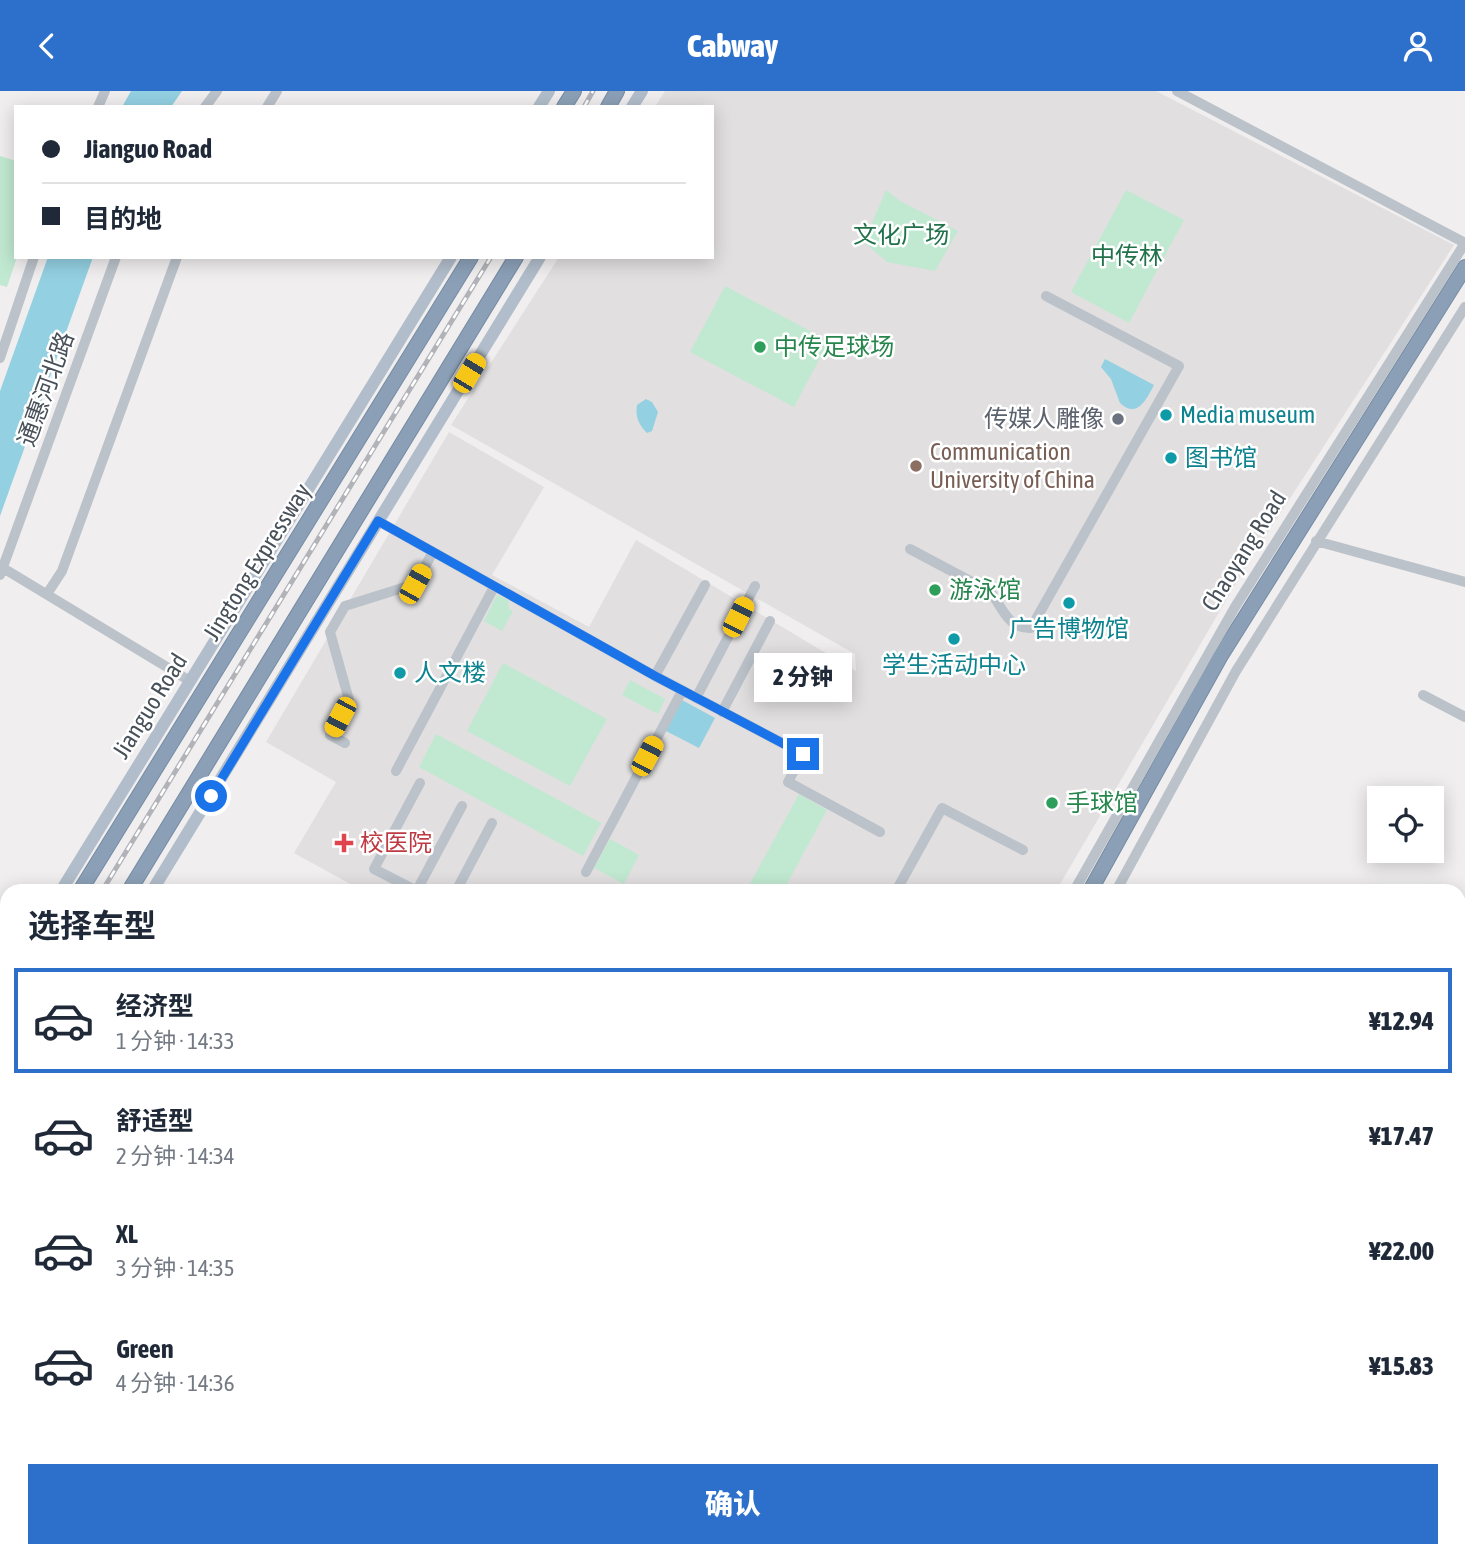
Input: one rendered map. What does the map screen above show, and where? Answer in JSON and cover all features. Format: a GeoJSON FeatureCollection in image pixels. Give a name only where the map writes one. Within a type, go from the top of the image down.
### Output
{"type":"FeatureCollection","features":[{"type":"Feature","properties":{"kind":"highway","name":"Jingtong Expressway"},"geometry":{"type":"LineString","coordinates":[[84,884],[470,259]]}},
{"type":"Feature","properties":{"kind":"highway"},"geometry":{"type":"LineString","coordinates":[[133,884],[515,259]]}},
{"type":"Feature","properties":{"kind":"highway","name":"Chaoyang Road"},"geometry":{"type":"LineString","coordinates":[[1094,884],[1220,657],[1465,267]]}},
{"type":"Feature","properties":{"kind":"highway","name":"Chaoyang Road"},"geometry":{"type":"LineString","coordinates":[[1103,884],[1227,661],[1465,283]]}},
{"type":"Feature","properties":{"kind":"main road","name":"Jianguo Road"},"geometry":{"type":"LineString","coordinates":[[65,884],[450,259]]}},
{"type":"Feature","properties":{"kind":"main road"},"geometry":{"type":"LineString","coordinates":[[156,884],[539,259]]}},
{"type":"Feature","properties":{"kind":"street"},"geometry":{"type":"LineString","coordinates":[[1177,91],[1465,243]]}},
{"type":"Feature","properties":{"kind":"street","name":"Chaoyang Road"},"geometry":{"type":"LineString","coordinates":[[1078,884],[1235,607],[1465,243]]}},
{"type":"Feature","properties":{"kind":"street"},"geometry":{"type":"LineString","coordinates":[[0,358],[33,259]]}},
{"type":"Feature","properties":{"kind":"street","name":"通惠河北路"},"geometry":{"type":"LineString","coordinates":[[1,571],[115,259]]}},
{"type":"Feature","properties":{"kind":"street"},"geometry":{"type":"LineString","coordinates":[[47,594],[62,571],[176,259]]}},
{"type":"Feature","properties":{"kind":"street"},"geometry":{"type":"LineString","coordinates":[[910,549],[989,591],[1005,617],[1025,628],[1031,628],[1179,366],[1045,296]]}},
{"type":"Feature","properties":{"kind":"street"},"geometry":{"type":"LineString","coordinates":[[1120,884],[1236,671],[1465,307]]}},
{"type":"Feature","properties":{"kind":"street"},"geometry":{"type":"LineString","coordinates":[[378,521],[682,691],[803,754],[788,782],[880,832]]}},
{"type":"Feature","properties":{"kind":"street"},"geometry":{"type":"LineString","coordinates":[[1316,541],[1465,582]]}},
{"type":"Feature","properties":{"kind":"street"},"geometry":{"type":"LineString","coordinates":[[345,743],[330,735],[349,700],[330,632],[345,606],[415,584],[433,552]]}},
{"type":"Feature","properties":{"kind":"street"},"geometry":{"type":"LineString","coordinates":[[1,571],[47,594],[190,681]]}},
{"type":"Feature","properties":{"kind":"street"},"geometry":{"type":"LineString","coordinates":[[655,676],[705,585]]}},
{"type":"Feature","properties":{"kind":"street"},"geometry":{"type":"LineString","coordinates":[[696,698],[755,586]]}},
{"type":"Feature","properties":{"kind":"street"},"geometry":{"type":"LineString","coordinates":[[396,771],[494,587]]}},
{"type":"Feature","properties":{"kind":"street"},"geometry":{"type":"LineString","coordinates":[[722,712],[770,621]]}},
{"type":"Feature","properties":{"kind":"street"},"geometry":{"type":"LineString","coordinates":[[586,871],[682,691]]}},
{"type":"Feature","properties":{"kind":"street"},"geometry":{"type":"LineString","coordinates":[[1423,695],[1465,717]]}},
{"type":"Feature","properties":{"kind":"street"},"geometry":{"type":"LineString","coordinates":[[403,884],[374,869],[420,783]]}},
{"type":"Feature","properties":{"kind":"street"},"geometry":{"type":"LineString","coordinates":[[421,884],[462,806]]}},
{"type":"Feature","properties":{"kind":"street"},"geometry":{"type":"LineString","coordinates":[[901,884],[942,808],[1023,850]]}},
{"type":"Feature","properties":{"kind":"street"},"geometry":{"type":"LineString","coordinates":[[460,884],[492,823]]}},
{"type":"Feature","properties":{"kind":"shaded area","name":"Communication University of China"},"geometry":{"type":"Polygon","coordinates":[[[665,91],[1156,91],[1454,245],[1245,568],[1060,884],[350,884],[294,853],[336,782],[266,742],[449,432],[544,487],[492,575],[589,627],[636,540],[856,671],[855,654],[451,425],[558,259],[714,259],[714,105],[656,105],[665,91]]]}},
{"type":"Feature","properties":{"kind":"green space"},"geometry":{"type":"Polygon","coordinates":[[[0,156],[14,160],[14,259],[16,259],[7,287],[0,285],[0,156]]]}},
{"type":"Feature","properties":{"kind":"green space","name":"文化广场"},"geometry":{"type":"Polygon","coordinates":[[[886,190],[900,201],[958,231],[935,271],[887,262],[864,242],[886,190]]]}},
{"type":"Feature","properties":{"kind":"green space","name":"中传林"},"geometry":{"type":"Polygon","coordinates":[[[1126,190],[1184,220],[1129,323],[1071,292],[1126,190]]]}},
{"type":"Feature","properties":{"kind":"green space","name":"中传足球场"},"geometry":{"type":"Polygon","coordinates":[[[725,286],[829,341],[794,407],[690,352],[725,286]]]}},
{"type":"Feature","properties":{"kind":"green space"},"geometry":{"type":"Polygon","coordinates":[[[497,595],[508,600],[509,609],[513,611],[502,631],[484,621],[497,595]]]}},
{"type":"Feature","properties":{"kind":"green space"},"geometry":{"type":"Polygon","coordinates":[[[503,663],[607,719],[570,786],[467,731],[503,663]]]}},
{"type":"Feature","properties":{"kind":"green space"},"geometry":{"type":"Polygon","coordinates":[[[630,680],[665,699],[658,714],[622,695],[630,680]]]}},
{"type":"Feature","properties":{"kind":"green space"},"geometry":{"type":"Polygon","coordinates":[[[436,734],[601,823],[583,856],[419,767],[436,734]]]}},
{"type":"Feature","properties":{"kind":"green space"},"geometry":{"type":"Polygon","coordinates":[[[799,794],[827,810],[787,884],[750,884],[799,794]]]}},
{"type":"Feature","properties":{"kind":"green space"},"geometry":{"type":"Polygon","coordinates":[[[610,839],[639,855],[624,884],[594,868],[610,839]]]}},
{"type":"Feature","properties":{"kind":"water"},"geometry":{"type":"Polygon","coordinates":[[[131,91],[182,91],[172,105],[123,105],[131,91]]]}},
{"type":"Feature","properties":{"kind":"water"},"geometry":{"type":"Polygon","coordinates":[[[47,259],[92,259],[0,516],[0,391],[47,259]]]}},
{"type":"Feature","properties":{"kind":"water"},"geometry":{"type":"Polygon","coordinates":[[[1105,359],[1154,385],[1140,406],[1131,409],[1120,403],[1111,379],[1101,367],[1105,359]]]}},
{"type":"Feature","properties":{"kind":"water"},"geometry":{"type":"Polygon","coordinates":[[[646,399],[652,402],[658,412],[652,431],[647,433],[637,417],[637,405],[646,399]]]}},
{"type":"Feature","properties":{"kind":"water"},"geometry":{"type":"Polygon","coordinates":[[[682,700],[715,718],[699,748],[666,731],[682,700]]]}},
{"type":"Feature","properties":{"kind":"railway"},"geometry":{"type":"LineString","coordinates":[[585,105],[593,91]]}},
{"type":"Feature","properties":{"kind":"railway"},"geometry":{"type":"LineString","coordinates":[[106,884],[490,259]]}},
{"type":"Feature","properties":{"kind":"place","name":"中传足球场"},"geometry":{"type":"Point","coordinates":[760,347]}},
{"type":"Feature","properties":{"kind":"place","name":"Media museum"},"geometry":{"type":"Point","coordinates":[1166,415]}},
{"type":"Feature","properties":{"kind":"place","name":"传媒人雕像"},"geometry":{"type":"Point","coordinates":[1118,419]}},
{"type":"Feature","properties":{"kind":"place","name":"图书馆"},"geometry":{"type":"Point","coordinates":[1171,458]}},
{"type":"Feature","properties":{"kind":"place","name":"Communication University of China"},"geometry":{"type":"Point","coordinates":[916,466]}},
{"type":"Feature","properties":{"kind":"place","name":"游泳馆"},"geometry":{"type":"Point","coordinates":[935,590]}},
{"type":"Feature","properties":{"kind":"place","name":"广告博物馆"},"geometry":{"type":"Point","coordinates":[1069,603]}},
{"type":"Feature","properties":{"kind":"place","name":"学生活动中心"},"geometry":{"type":"Point","coordinates":[954,639]}},
{"type":"Feature","properties":{"kind":"place","name":"人文楼"},"geometry":{"type":"Point","coordinates":[400,673]}},
{"type":"Feature","properties":{"kind":"place","name":"手球馆"},"geometry":{"type":"Point","coordinates":[1052,803]}},
{"type":"Feature","properties":{"kind":"place","name":"校医院"},"geometry":{"type":"Point","coordinates":[344,843]}},
{"type":"Feature","properties":{"kind":"route"},"geometry":{"type":"LineString","coordinates":[[211,796],[378,521],[655,676],[803,754]]}}]}
